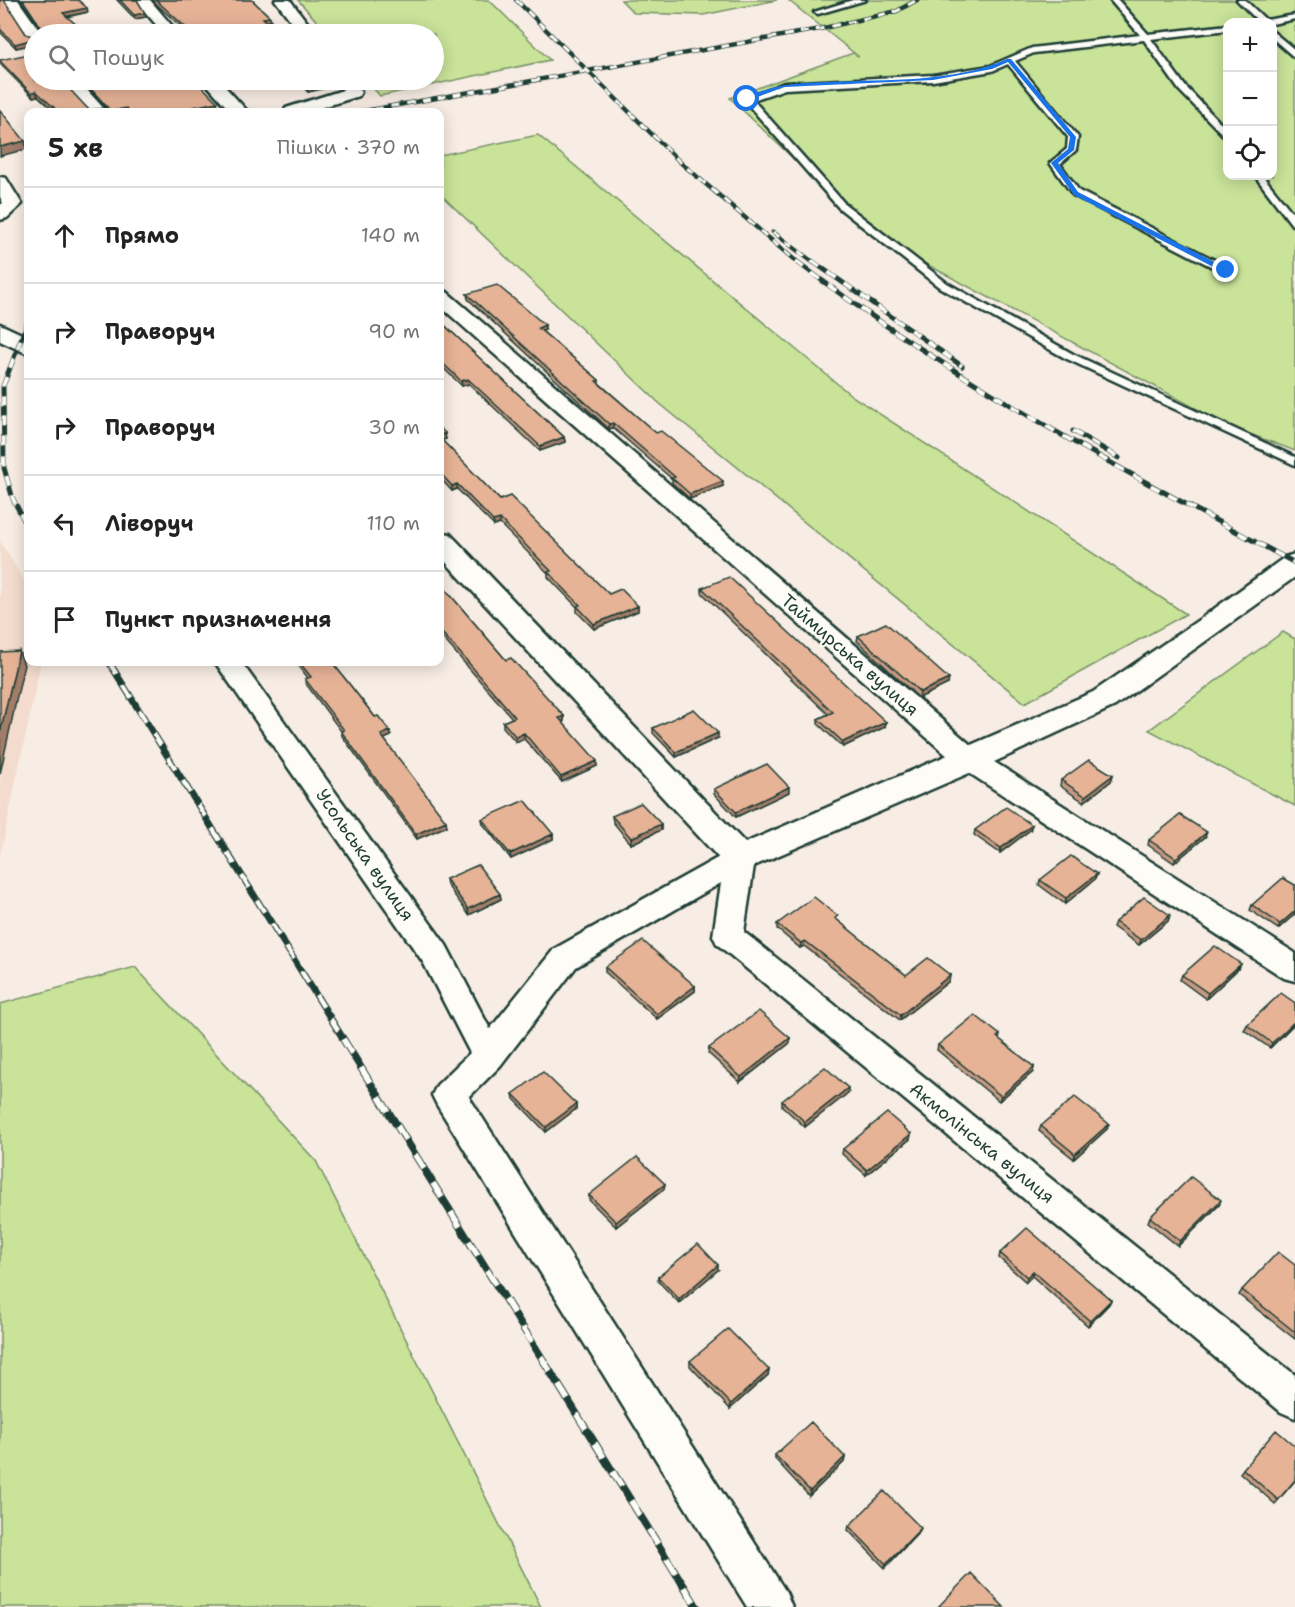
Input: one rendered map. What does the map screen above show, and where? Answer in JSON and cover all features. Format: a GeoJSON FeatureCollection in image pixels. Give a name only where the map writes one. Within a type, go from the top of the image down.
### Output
{"type":"FeatureCollection","features":[{"type":"Feature","properties":{"kind":"main road"},"geometry":{"type":"LineString","coordinates":[[0,330],[24,345]]}},
{"type":"Feature","properties":{"kind":"main road"},"geometry":{"type":"LineString","coordinates":[[444,544],[740,860],[1104,699],[1213,624],[1295,563]]}},
{"type":"Feature","properties":{"kind":"street"},"geometry":{"type":"LineString","coordinates":[[10,0],[28,24]]}},
{"type":"Feature","properties":{"kind":"street"},"geometry":{"type":"LineString","coordinates":[[142,0],[163,24]]}},
{"type":"Feature","properties":{"kind":"street"},"geometry":{"type":"LineString","coordinates":[[282,0],[301,24]]}},
{"type":"Feature","properties":{"kind":"street"},"geometry":{"type":"LineString","coordinates":[[78,90],[95,108]]}},
{"type":"Feature","properties":{"kind":"street"},"geometry":{"type":"LineString","coordinates":[[220,90],[236,108]]}},
{"type":"Feature","properties":{"kind":"street"},"geometry":{"type":"LineString","coordinates":[[304,108],[353,92],[351,90]]}},
{"type":"Feature","properties":{"kind":"street"},"geometry":{"type":"LineString","coordinates":[[0,182],[13,204],[0,214]]}},
{"type":"Feature","properties":{"kind":"street"},"geometry":{"type":"LineString","coordinates":[[0,219],[24,210]]}},
{"type":"Feature","properties":{"kind":"street","name":"Таймирська вулиця"},"geometry":{"type":"LineString","coordinates":[[444,300],[970,760],[1295,969]]}},
{"type":"Feature","properties":{"kind":"street","name":"Усольська вулиця"},"geometry":{"type":"LineString","coordinates":[[231,666],[435,954],[488,1056]]}},
{"type":"Feature","properties":{"kind":"street"},"geometry":{"type":"LineString","coordinates":[[740,860],[565,958],[488,1056],[449,1095],[771,1607]]}},
{"type":"Feature","properties":{"kind":"street","name":"Акмолiнська вулиця"},"geometry":{"type":"LineString","coordinates":[[740,860],[728,936],[1295,1399]]}},
{"type":"Feature","properties":{"kind":"lane"},"geometry":{"type":"LineString","coordinates":[[818,12],[862,0]]}},
{"type":"Feature","properties":{"kind":"lane"},"geometry":{"type":"LineString","coordinates":[[1113,0],[1145,36],[1182,88],[1223,133]]}},
{"type":"Feature","properties":{"kind":"lane"},"geometry":{"type":"LineString","coordinates":[[1241,0],[1259,18]]}},
{"type":"Feature","properties":{"kind":"lane"},"geometry":{"type":"LineString","coordinates":[[1277,20],[1295,17]]}},
{"type":"Feature","properties":{"kind":"lane"},"geometry":{"type":"LineString","coordinates":[[1223,27],[1032,51],[992,68],[933,78],[783,86],[747,99],[842,206],[944,285],[1070,356],[1295,461]]}},
{"type":"Feature","properties":{"kind":"lane"},"geometry":{"type":"LineString","coordinates":[[1277,38],[1295,56]]}},
{"type":"Feature","properties":{"kind":"lane"},"geometry":{"type":"LineString","coordinates":[[1009,60],[1073,137],[1071,150],[1054,163],[1076,193],[1226,270]]}},
{"type":"Feature","properties":{"kind":"lane"},"geometry":{"type":"LineString","coordinates":[[1262,180],[1295,223]]}},
{"type":"Feature","properties":{"kind":"shaded area"},"geometry":{"type":"Polygon","coordinates":[[[0,541],[24,580],[24,666],[40,666],[0,857],[0,541]]]}},
{"type":"Feature","properties":{"kind":"green space"},"geometry":{"type":"Polygon","coordinates":[[[298,0],[489,0],[550,60],[444,82],[444,24],[319,24],[298,0]]]}},
{"type":"Feature","properties":{"kind":"green space"},"geometry":{"type":"Polygon","coordinates":[[[621,0],[777,0],[703,15],[634,13],[621,0]]]}},
{"type":"Feature","properties":{"kind":"green space"},"geometry":{"type":"Polygon","coordinates":[[[788,0],[1295,0],[1295,451],[1229,426],[874,236],[730,98],[853,53],[859,57],[788,0]]]}},
{"type":"Feature","properties":{"kind":"green space"},"geometry":{"type":"Polygon","coordinates":[[[375,90],[408,90],[380,96],[375,90]]]}},
{"type":"Feature","properties":{"kind":"green space"},"geometry":{"type":"Polygon","coordinates":[[[538,135],[852,396],[1186,614],[1025,703],[659,403],[444,198],[444,154],[538,135]]]}},
{"type":"Feature","properties":{"kind":"green space"},"geometry":{"type":"Polygon","coordinates":[[[1283,632],[1295,639],[1295,806],[1149,730],[1283,632]]]}},
{"type":"Feature","properties":{"kind":"green space"},"geometry":{"type":"Polygon","coordinates":[[[135,967],[316,1161],[541,1607],[0,1607],[0,1004],[135,967]]]}},
{"type":"Feature","properties":{"kind":"building"},"geometry":{"type":"Polygon","coordinates":[[[0,0],[4,0],[24,31],[24,42],[15,44],[0,29],[0,0]]]}},
{"type":"Feature","properties":{"kind":"building"},"geometry":{"type":"Polygon","coordinates":[[[23,0],[78,0],[87,8],[63,13],[75,24],[39,24],[23,0]]]}},
{"type":"Feature","properties":{"kind":"building"},"geometry":{"type":"Polygon","coordinates":[[[120,0],[137,0],[145,13],[134,15],[120,0]]]}},
{"type":"Feature","properties":{"kind":"building"},"geometry":{"type":"Polygon","coordinates":[[[156,0],[252,0],[270,17],[263,18],[269,24],[182,24],[156,0]]]}},
{"type":"Feature","properties":{"kind":"building"},"geometry":{"type":"Polygon","coordinates":[[[24,55],[24,86],[0,61],[24,55]]]}},
{"type":"Feature","properties":{"kind":"building"},"geometry":{"type":"Polygon","coordinates":[[[28,90],[70,90],[87,108],[55,108],[36,91],[31,93],[28,90]]]}},
{"type":"Feature","properties":{"kind":"building"},"geometry":{"type":"Polygon","coordinates":[[[92,90],[206,90],[217,102],[189,108],[108,108],[92,90]]]}},
{"type":"Feature","properties":{"kind":"building"},"geometry":{"type":"Polygon","coordinates":[[[0,110],[24,141],[0,147],[0,110]]]}},
{"type":"Feature","properties":{"kind":"building"},"geometry":{"type":"Polygon","coordinates":[[[497,285],[545,325],[538,328],[599,380],[596,381],[656,433],[661,431],[723,481],[690,494],[672,478],[675,477],[613,423],[609,424],[467,294],[497,285]]]}},
{"type":"Feature","properties":{"kind":"building"},"geometry":{"type":"Polygon","coordinates":[[[444,325],[564,437],[540,446],[468,379],[461,381],[444,365],[444,325]]]}},
{"type":"Feature","properties":{"kind":"building"},"geometry":{"type":"Polygon","coordinates":[[[444,442],[500,500],[510,496],[609,594],[621,589],[638,606],[594,624],[577,606],[580,605],[548,572],[551,571],[500,519],[493,521],[457,484],[452,486],[444,477],[444,442]]]}},
{"type":"Feature","properties":{"kind":"building"},"geometry":{"type":"Polygon","coordinates":[[[729,577],[886,722],[843,742],[818,719],[833,712],[702,588],[729,577]]]}},
{"type":"Feature","properties":{"kind":"building"},"geometry":{"type":"Polygon","coordinates":[[[444,588],[506,660],[511,658],[564,716],[559,718],[597,761],[561,777],[524,733],[516,737],[503,722],[515,717],[444,635],[444,588]]]}},
{"type":"Feature","properties":{"kind":"building"},"geometry":{"type":"Polygon","coordinates":[[[886,623],[949,679],[920,692],[858,636],[886,623]]]}},
{"type":"Feature","properties":{"kind":"building"},"geometry":{"type":"Polygon","coordinates":[[[19,651],[0,733],[0,652],[19,651]]]}},
{"type":"Feature","properties":{"kind":"building"},"geometry":{"type":"Polygon","coordinates":[[[302,666],[335,666],[375,717],[378,716],[390,731],[381,735],[446,821],[416,834],[341,731],[344,730],[305,679],[311,677],[302,666]]]}},
{"type":"Feature","properties":{"kind":"building"},"geometry":{"type":"Polygon","coordinates":[[[694,709],[718,733],[676,752],[653,728],[694,709]]]}},
{"type":"Feature","properties":{"kind":"building"},"geometry":{"type":"Polygon","coordinates":[[[1089,760],[1113,775],[1085,796],[1061,780],[1089,760]]]}},
{"type":"Feature","properties":{"kind":"building"},"geometry":{"type":"Polygon","coordinates":[[[767,764],[789,787],[736,812],[714,789],[767,764]]]}},
{"type":"Feature","properties":{"kind":"building"},"geometry":{"type":"Polygon","coordinates":[[[525,800],[553,834],[510,854],[482,819],[525,800]]]}},
{"type":"Feature","properties":{"kind":"building"},"geometry":{"type":"Polygon","coordinates":[[[641,803],[661,824],[631,838],[612,816],[641,803]]]}},
{"type":"Feature","properties":{"kind":"building"},"geometry":{"type":"Polygon","coordinates":[[[1006,807],[1032,825],[1001,848],[975,830],[1006,807]]]}},
{"type":"Feature","properties":{"kind":"building"},"geometry":{"type":"Polygon","coordinates":[[[1180,815],[1207,832],[1176,858],[1149,840],[1180,815]]]}},
{"type":"Feature","properties":{"kind":"building"},"geometry":{"type":"Polygon","coordinates":[[[1071,856],[1097,874],[1066,898],[1040,880],[1071,856]]]}},
{"type":"Feature","properties":{"kind":"building"},"geometry":{"type":"Polygon","coordinates":[[[478,865],[500,894],[468,909],[446,879],[478,865]]]}},
{"type":"Feature","properties":{"kind":"building"},"geometry":{"type":"Polygon","coordinates":[[[1283,878],[1295,885],[1295,911],[1280,924],[1252,905],[1283,878]]]}},
{"type":"Feature","properties":{"kind":"building"},"geometry":{"type":"Polygon","coordinates":[[[814,897],[838,916],[835,918],[906,975],[928,958],[950,975],[901,1015],[805,941],[801,943],[777,924],[814,897]]]}},
{"type":"Feature","properties":{"kind":"building"},"geometry":{"type":"Polygon","coordinates":[[[1144,897],[1170,915],[1141,940],[1115,922],[1144,897]]]}},
{"type":"Feature","properties":{"kind":"building"},"geometry":{"type":"Polygon","coordinates":[[[643,941],[695,986],[657,1014],[605,967],[643,941]]]}},
{"type":"Feature","properties":{"kind":"building"},"geometry":{"type":"Polygon","coordinates":[[[1215,946],[1241,964],[1208,993],[1182,975],[1215,946]]]}},
{"type":"Feature","properties":{"kind":"building"},"geometry":{"type":"Polygon","coordinates":[[[1281,993],[1295,1003],[1295,1021],[1272,1043],[1247,1025],[1281,993]]]}},
{"type":"Feature","properties":{"kind":"building"},"geometry":{"type":"Polygon","coordinates":[[[759,1011],[790,1038],[741,1077],[709,1048],[759,1011]]]}},
{"type":"Feature","properties":{"kind":"building"},"geometry":{"type":"Polygon","coordinates":[[[975,1015],[1000,1035],[997,1037],[1034,1067],[1001,1096],[938,1045],[975,1015]]]}},
{"type":"Feature","properties":{"kind":"building"},"geometry":{"type":"Polygon","coordinates":[[[825,1067],[848,1088],[805,1122],[782,1101],[825,1067]]]}},
{"type":"Feature","properties":{"kind":"building"},"geometry":{"type":"Polygon","coordinates":[[[543,1072],[576,1104],[546,1127],[513,1094],[543,1072]]]}},
{"type":"Feature","properties":{"kind":"building"},"geometry":{"type":"Polygon","coordinates":[[[1075,1097],[1109,1124],[1075,1154],[1041,1126],[1075,1097]]]}},
{"type":"Feature","properties":{"kind":"building"},"geometry":{"type":"Polygon","coordinates":[[[887,1113],[911,1134],[867,1170],[843,1149],[887,1113]]]}},
{"type":"Feature","properties":{"kind":"building"},"geometry":{"type":"Polygon","coordinates":[[[637,1157],[665,1184],[616,1222],[589,1195],[637,1157]]]}},
{"type":"Feature","properties":{"kind":"building"},"geometry":{"type":"Polygon","coordinates":[[[1191,1177],[1221,1200],[1180,1241],[1150,1217],[1191,1177]]]}},
{"type":"Feature","properties":{"kind":"building"},"geometry":{"type":"Polygon","coordinates":[[[1027,1228],[1111,1300],[1090,1321],[1033,1271],[1027,1277],[1000,1253],[1027,1228]]]}},
{"type":"Feature","properties":{"kind":"building"},"geometry":{"type":"Polygon","coordinates":[[[698,1244],[718,1265],[679,1299],[658,1277],[698,1244]]]}},
{"type":"Feature","properties":{"kind":"building"},"geometry":{"type":"Polygon","coordinates":[[[1278,1252],[1295,1265],[1295,1332],[1242,1290],[1278,1252]]]}},
{"type":"Feature","properties":{"kind":"building"},"geometry":{"type":"Polygon","coordinates":[[[728,1329],[769,1370],[731,1404],[690,1361],[728,1329]]]}},
{"type":"Feature","properties":{"kind":"building"},"geometry":{"type":"Polygon","coordinates":[[[811,1422],[845,1457],[810,1491],[775,1455],[811,1422]]]}},
{"type":"Feature","properties":{"kind":"building"},"geometry":{"type":"Polygon","coordinates":[[[1276,1430],[1295,1446],[1295,1480],[1278,1500],[1243,1469],[1276,1430]]]}},
{"type":"Feature","properties":{"kind":"building"},"geometry":{"type":"Polygon","coordinates":[[[884,1491],[921,1528],[886,1564],[849,1526],[884,1491]]]}},
{"type":"Feature","properties":{"kind":"building"},"geometry":{"type":"Polygon","coordinates":[[[971,1573],[1004,1607],[938,1607],[971,1573]]]}},
{"type":"Feature","properties":{"kind":"railway"},"geometry":{"type":"LineString","coordinates":[[516,0],[588,71]]}},
{"type":"Feature","properties":{"kind":"railway"},"geometry":{"type":"LineString","coordinates":[[588,71],[820,29],[897,11],[917,0]]}},
{"type":"Feature","properties":{"kind":"railway"},"geometry":{"type":"LineString","coordinates":[[381,108],[588,71]]}},
{"type":"Feature","properties":{"kind":"railway"},"geometry":{"type":"LineString","coordinates":[[588,71],[680,162],[798,263]]}},
{"type":"Feature","properties":{"kind":"railway"},"geometry":{"type":"LineString","coordinates":[[773,232],[814,263]]}},
{"type":"Feature","properties":{"kind":"railway"},"geometry":{"type":"LineString","coordinates":[[796,261],[855,304],[977,385],[1166,494],[1295,563]]}},
{"type":"Feature","properties":{"kind":"railway"},"geometry":{"type":"LineString","coordinates":[[812,261],[962,366]]}},
{"type":"Feature","properties":{"kind":"railway"},"geometry":{"type":"LineString","coordinates":[[24,331],[3,386],[4,468],[13,499],[24,520]]}},
{"type":"Feature","properties":{"kind":"railway"},"geometry":{"type":"LineString","coordinates":[[1073,431],[1119,458]]}},
{"type":"Feature","properties":{"kind":"railway"},"geometry":{"type":"LineString","coordinates":[[111,666],[344,1040]]}},
{"type":"Feature","properties":{"kind":"railway"},"geometry":{"type":"LineString","coordinates":[[343,1039],[697,1607]]}},
{"type":"Feature","properties":{"kind":"route"},"geometry":{"type":"LineString","coordinates":[[747,99],[783,86],[933,78],[992,68],[1009,60],[1073,137],[1071,150],[1054,163],[1076,193],[1119,213],[1226,270]]}}]}
